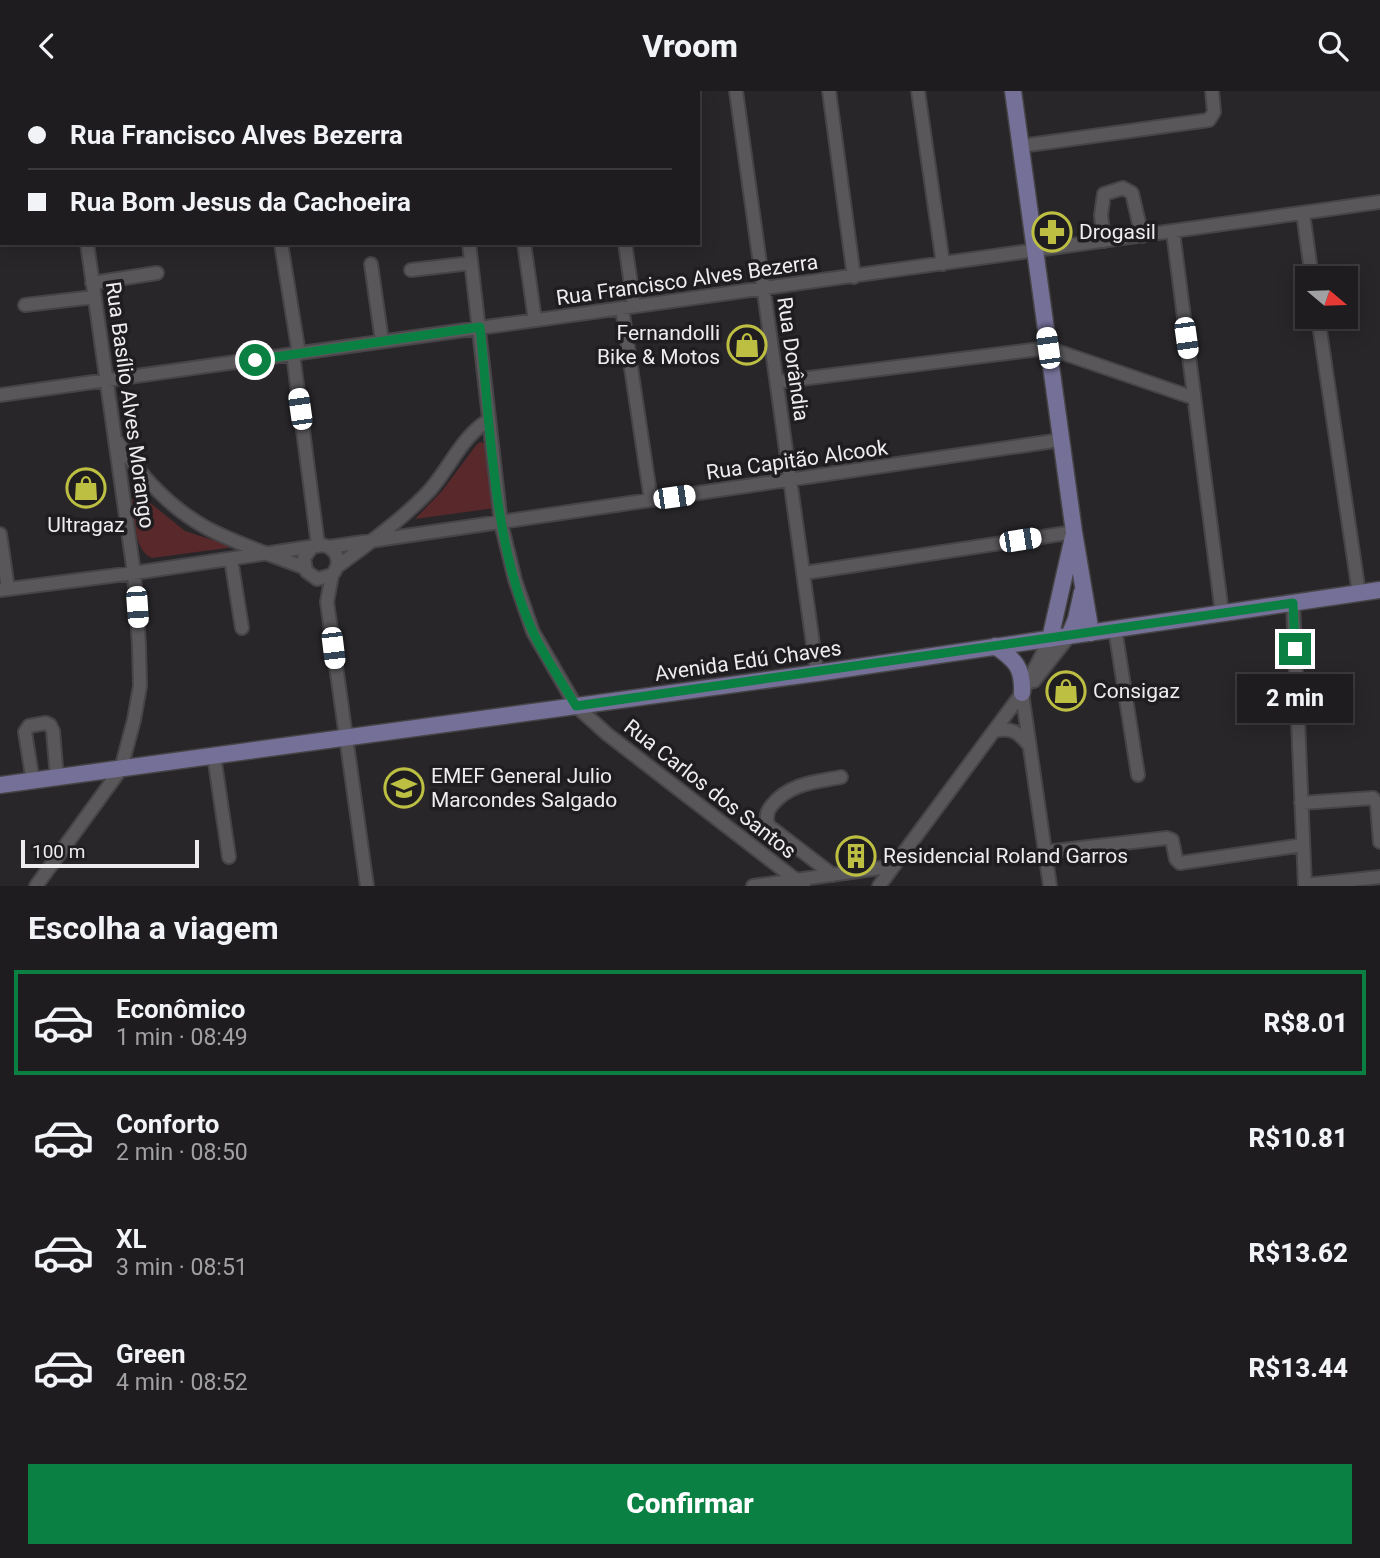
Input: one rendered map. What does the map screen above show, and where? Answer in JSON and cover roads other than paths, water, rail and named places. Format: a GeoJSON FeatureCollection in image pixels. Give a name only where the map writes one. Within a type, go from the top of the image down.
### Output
{"type":"FeatureCollection","features":[{"type":"Feature","properties":{"kind":"main road"},"geometry":{"type":"LineString","coordinates":[[1013,91],[1074,532],[1091,633]]}},
{"type":"Feature","properties":{"kind":"main road"},"geometry":{"type":"LineString","coordinates":[[1050,639],[1074,532]]}},
{"type":"Feature","properties":{"kind":"main road"},"geometry":{"type":"LineString","coordinates":[[1069,636],[1076,619],[1084,583]]}},
{"type":"Feature","properties":{"kind":"main road","name":"Avenida Edú Chaves"},"geometry":{"type":"LineString","coordinates":[[12,785],[817,673],[1380,590]]}},
{"type":"Feature","properties":{"kind":"main road"},"geometry":{"type":"LineString","coordinates":[[995,646],[1005,653],[1020,671],[1023,680],[1022,693]]}},
{"type":"Feature","properties":{"kind":"street","name":"Rua Dorândia"},"geometry":{"type":"LineString","coordinates":[[736,91],[817,673]]}},
{"type":"Feature","properties":{"kind":"street"},"geometry":{"type":"LineString","coordinates":[[829,91],[854,277]]}},
{"type":"Feature","properties":{"kind":"street"},"geometry":{"type":"LineString","coordinates":[[918,91],[943,264]]}},
{"type":"Feature","properties":{"kind":"street"},"geometry":{"type":"LineString","coordinates":[[1021,146],[1209,120],[1214,112],[1212,91]]}},
{"type":"Feature","properties":{"kind":"street"},"geometry":{"type":"LineString","coordinates":[[1104,241],[1101,215],[1104,194],[1123,188],[1132,193],[1142,236]]}},
{"type":"Feature","properties":{"kind":"street","name":"Rua Francisco Alves Bezerra"},"geometry":{"type":"LineString","coordinates":[[0,395],[1380,202]]}},
{"type":"Feature","properties":{"kind":"street"},"geometry":{"type":"LineString","coordinates":[[1303,213],[1310,266]]}},
{"type":"Feature","properties":{"kind":"street"},"geometry":{"type":"LineString","coordinates":[[1172,232],[1222,613]]}},
{"type":"Feature","properties":{"kind":"street","name":"Rua Basílio Alves Morango"},"geometry":{"type":"LineString","coordinates":[[87,245],[134,573]]}},
{"type":"Feature","properties":{"kind":"street"},"geometry":{"type":"LineString","coordinates":[[281,245],[320,546]]}},
{"type":"Feature","properties":{"kind":"street","name":"Rua Carlos dos Santos"},"geometry":{"type":"LineString","coordinates":[[469,245],[501,523],[515,580],[533,632],[576,706],[617,742],[800,883]]}},
{"type":"Feature","properties":{"kind":"street"},"geometry":{"type":"LineString","coordinates":[[524,245],[535,320]]}},
{"type":"Feature","properties":{"kind":"street"},"geometry":{"type":"LineString","coordinates":[[625,245],[628,307],[651,500]]}},
{"type":"Feature","properties":{"kind":"street"},"geometry":{"type":"LineString","coordinates":[[411,270],[471,263]]}},
{"type":"Feature","properties":{"kind":"street"},"geometry":{"type":"LineString","coordinates":[[371,264],[382,341]]}},
{"type":"Feature","properties":{"kind":"street"},"geometry":{"type":"LineString","coordinates":[[92,283],[156,273]]}},
{"type":"Feature","properties":{"kind":"street"},"geometry":{"type":"LineString","coordinates":[[25,305],[94,297]]}},
{"type":"Feature","properties":{"kind":"street"},"geometry":{"type":"LineString","coordinates":[[1320,329],[1359,593]]}},
{"type":"Feature","properties":{"kind":"street"},"geometry":{"type":"LineString","coordinates":[[777,382],[1048,348],[1194,398]]}},
{"type":"Feature","properties":{"kind":"street"},"geometry":{"type":"LineString","coordinates":[[0,534],[4,590],[265,552],[373,540],[429,490],[476,428],[489,420]]}},
{"type":"Feature","properties":{"kind":"street"},"geometry":{"type":"LineString","coordinates":[[115,438],[134,466],[176,507],[206,528],[323,579],[335,571]]}},
{"type":"Feature","properties":{"kind":"street","name":"Rua Capitão Alcook"},"geometry":{"type":"LineString","coordinates":[[335,571],[373,540],[1062,440]]}},
{"type":"Feature","properties":{"kind":"street"},"geometry":{"type":"LineString","coordinates":[[804,573],[1074,532]]}},
{"type":"Feature","properties":{"kind":"street"},"geometry":{"type":"LineString","coordinates":[[320,546],[337,555],[327,602],[367,886]]}},
{"type":"Feature","properties":{"kind":"street"},"geometry":{"type":"LineString","coordinates":[[320,546],[304,558],[309,573],[327,602]]}},
{"type":"Feature","properties":{"kind":"street"},"geometry":{"type":"LineString","coordinates":[[231,559],[242,628]]}},
{"type":"Feature","properties":{"kind":"street"},"geometry":{"type":"LineString","coordinates":[[36,886],[121,769],[134,720],[139,686],[134,573]]}},
{"type":"Feature","properties":{"kind":"street"},"geometry":{"type":"LineString","coordinates":[[1293,603],[1305,885],[1380,877]]}},
{"type":"Feature","properties":{"kind":"street"},"geometry":{"type":"LineString","coordinates":[[1115,629],[1138,775]]}},
{"type":"Feature","properties":{"kind":"street"},"geometry":{"type":"LineString","coordinates":[[878,886],[1022,693],[1058,653],[1069,636]]}},
{"type":"Feature","properties":{"kind":"street"},"geometry":{"type":"LineString","coordinates":[[1050,639],[1022,693],[1050,886]]}},
{"type":"Feature","properties":{"kind":"street"},"geometry":{"type":"LineString","coordinates":[[12,785],[24,732],[29,726],[46,723],[53,731],[57,778]]}},
{"type":"Feature","properties":{"kind":"street"},"geometry":{"type":"LineString","coordinates":[[994,731],[1013,730],[1030,746]]}},
{"type":"Feature","properties":{"kind":"street"},"geometry":{"type":"LineString","coordinates":[[214,756],[229,857]]}},
{"type":"Feature","properties":{"kind":"street"},"geometry":{"type":"LineString","coordinates":[[833,875],[769,826],[766,816],[769,808],[781,795],[795,787],[841,777]]}},
{"type":"Feature","properties":{"kind":"street"},"geometry":{"type":"LineString","coordinates":[[1301,803],[1373,798],[1377,804],[1380,842]]}},
{"type":"Feature","properties":{"kind":"street"},"geometry":{"type":"LineString","coordinates":[[1045,852],[1167,838],[1173,844],[1177,861],[1183,862],[1304,845]]}},
{"type":"Feature","properties":{"kind":"street"},"geometry":{"type":"LineString","coordinates":[[752,886],[800,883],[894,866]]}},
{"type":"Feature","properties":{"kind":"place","name":"Drogasil"},"geometry":{"type":"Point","coordinates":[1052,232]}},
{"type":"Feature","properties":{"kind":"place","name":"Fernandolli Bike & Motos"},"geometry":{"type":"Point","coordinates":[747,345]}},
{"type":"Feature","properties":{"kind":"place","name":"Ultragaz"},"geometry":{"type":"Point","coordinates":[86,488]}},
{"type":"Feature","properties":{"kind":"place","name":"Consigaz"},"geometry":{"type":"Point","coordinates":[1066,691]}},
{"type":"Feature","properties":{"kind":"place","name":"EMEF General Julio Marcondes Salgado"},"geometry":{"type":"Point","coordinates":[404,788]}},
{"type":"Feature","properties":{"kind":"place","name":"Residencial Roland Garros"},"geometry":{"type":"Point","coordinates":[856,856]}}]}
